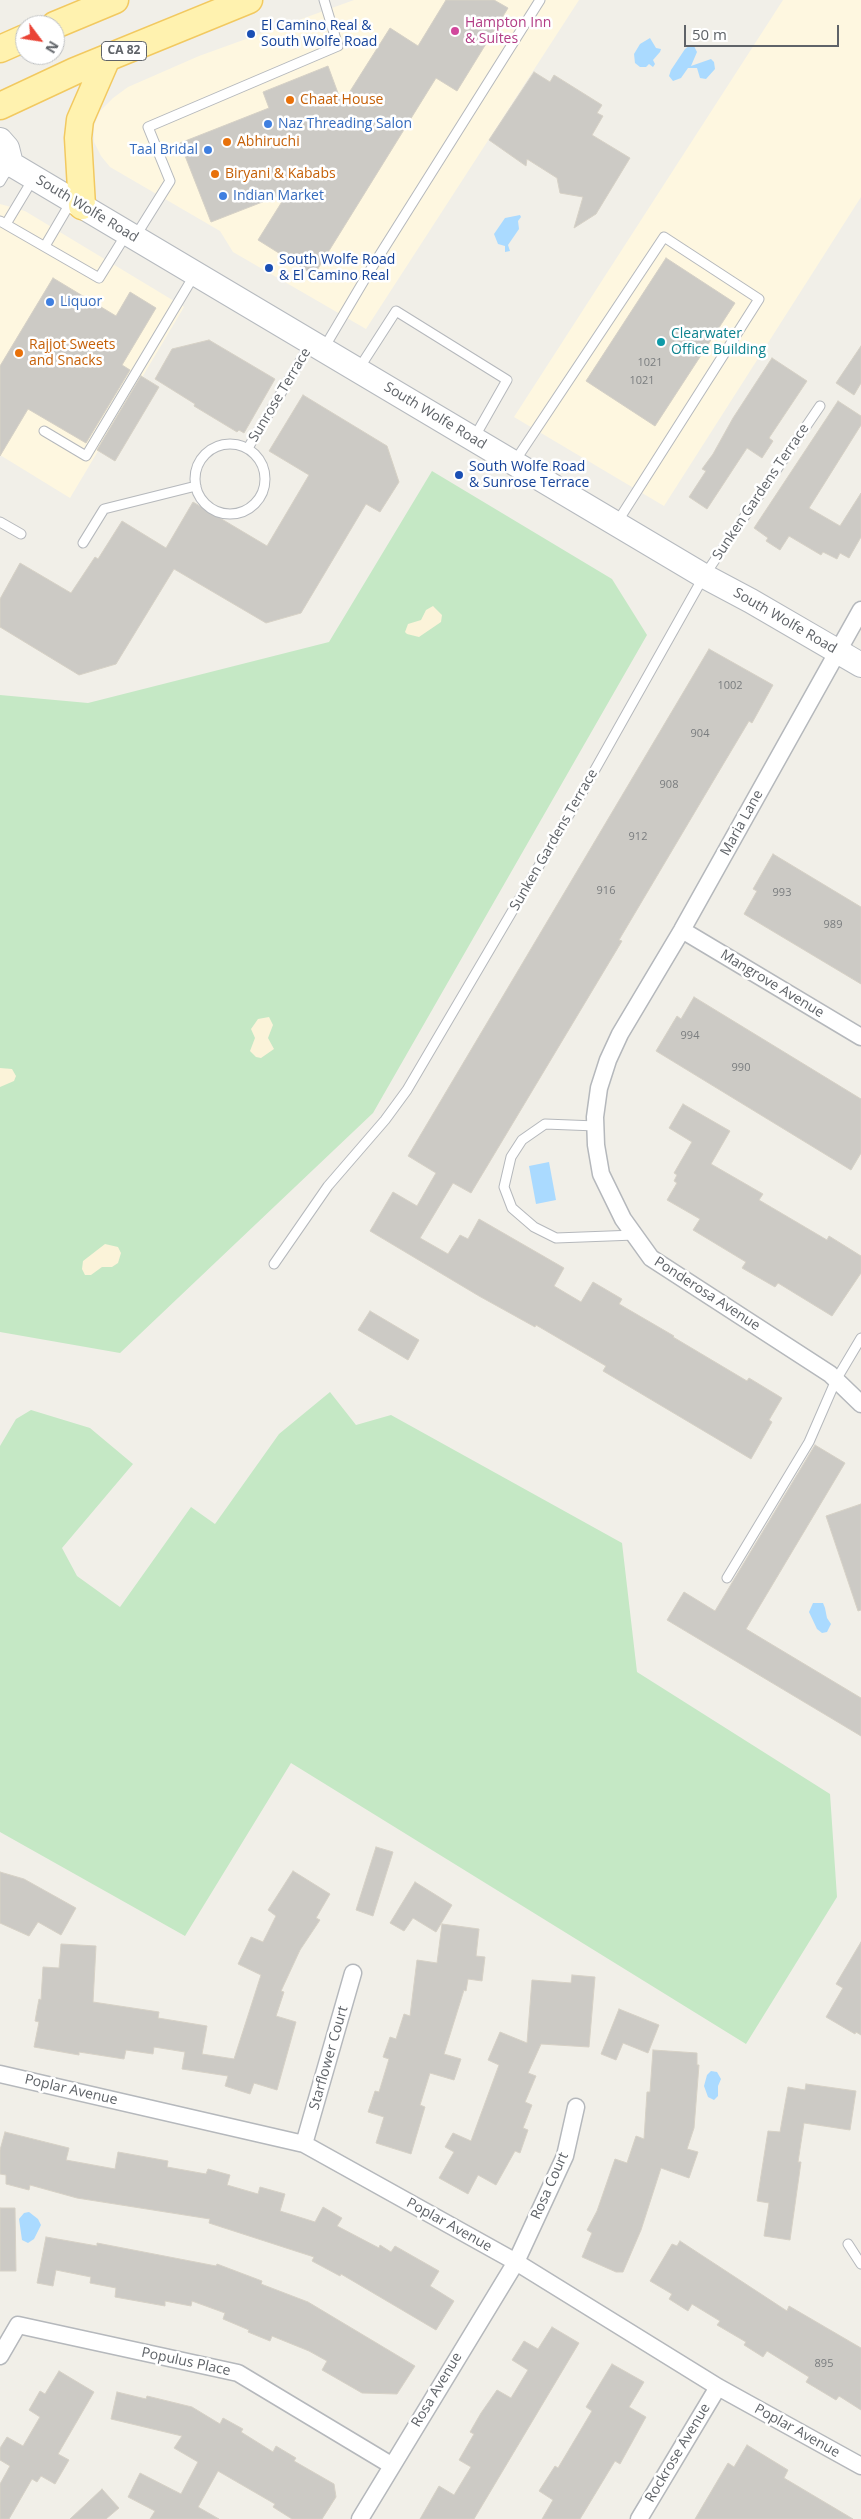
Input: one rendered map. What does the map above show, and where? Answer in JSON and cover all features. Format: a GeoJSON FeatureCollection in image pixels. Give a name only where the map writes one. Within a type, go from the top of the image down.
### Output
{"type":"FeatureCollection","features":[{"type":"Feature","properties":{"kind":"main road"},"geometry":{"type":"LineString","coordinates":[[65,22],[115,0]]}},
{"type":"Feature","properties":{"kind":"main road","name":"CA 82"},"geometry":{"type":"LineString","coordinates":[[0,106],[107,58],[249,0]]}},
{"type":"Feature","properties":{"kind":"main road"},"geometry":{"type":"LineString","coordinates":[[0,49],[15,42]]}},
{"type":"Feature","properties":{"kind":"main road"},"geometry":{"type":"LineString","coordinates":[[77,203],[81,162],[78,138],[80,120],[107,58]]}},
{"type":"Feature","properties":{"kind":"main road","name":"South Wolfe Road"},"geometry":{"type":"LineString","coordinates":[[0,140],[8,148],[4,171],[34,178],[704,576],[861,665]]}},
{"type":"Feature","properties":{"kind":"street","name":"Maria Lane"},"geometry":{"type":"LineString","coordinates":[[620,1034],[682,930],[861,610]]}},
{"type":"Feature","properties":{"kind":"street","name":"Mangrove Avenue"},"geometry":{"type":"LineString","coordinates":[[682,930],[861,1037]]}},
{"type":"Feature","properties":{"kind":"street","name":"Ponderosa Avenue"},"geometry":{"type":"LineString","coordinates":[[620,1034],[608,1060],[599,1088],[596,1145],[601,1174],[623,1219],[651,1258],[836,1380],[861,1404]]}},
{"type":"Feature","properties":{"kind":"street","name":"Starflower Court"},"geometry":{"type":"LineString","coordinates":[[304,2144],[353,1973]]}},
{"type":"Feature","properties":{"kind":"street","name":"Poplar Avenue"},"geometry":{"type":"LineString","coordinates":[[0,2074],[304,2144],[516,2262],[718,2387],[861,2466]]}},
{"type":"Feature","properties":{"kind":"street","name":"Rosa Court"},"geometry":{"type":"LineString","coordinates":[[516,2262],[566,2156],[576,2107]]}},
{"type":"Feature","properties":{"kind":"street","name":"Rosa Avenue"},"geometry":{"type":"LineString","coordinates":[[360,2519],[391,2465],[516,2262]]}},
{"type":"Feature","properties":{"kind":"street","name":"Populus Place"},"geometry":{"type":"LineString","coordinates":[[0,2356],[18,2325],[238,2373],[391,2465]]}},
{"type":"Feature","properties":{"kind":"street","name":"Rockrose Avenue"},"geometry":{"type":"LineString","coordinates":[[639,2519],[718,2387]]}},
{"type":"Feature","properties":{"kind":"lane"},"geometry":{"type":"LineString","coordinates":[[34,178],[3,222],[100,278],[170,181],[148,127],[338,46],[324,0]]}},
{"type":"Feature","properties":{"kind":"lane","name":"Sunrose Terrace"},"geometry":{"type":"LineString","coordinates":[[248,448],[369,272],[540,0]]}},
{"type":"Feature","properties":{"kind":"lane"},"geometry":{"type":"LineString","coordinates":[[45,246],[77,203]]}},
{"type":"Feature","properties":{"kind":"lane"},"geometry":{"type":"LineString","coordinates":[[514,463],[664,237],[759,299],[616,524]]}},
{"type":"Feature","properties":{"kind":"lane"},"geometry":{"type":"LineString","coordinates":[[44,431],[86,456],[195,274]]}},
{"type":"Feature","properties":{"kind":"lane"},"geometry":{"type":"LineString","coordinates":[[358,370],[396,311],[506,380],[473,439]]}},
{"type":"Feature","properties":{"kind":"lane","name":"Sunken Gardens Terrace"},"geometry":{"type":"LineString","coordinates":[[274,1264],[328,1186],[385,1120],[407,1090],[583,791],[704,576],[820,406]]}},
{"type":"Feature","properties":{"kind":"lane","name":"Sunrose Terrace"},"geometry":{"type":"LineString","coordinates":[[230,443],[248,448],[260,459],[265,470],[266,483],[260,498],[253,506],[242,512],[231,514],[218,512],[208,506],[200,497],[196,486],[198,464],[206,453],[217,446],[230,443]]}},
{"type":"Feature","properties":{"kind":"lane"},"geometry":{"type":"LineString","coordinates":[[83,543],[104,509],[196,486]]}},
{"type":"Feature","properties":{"kind":"lane"},"geometry":{"type":"LineString","coordinates":[[0,522],[21,534]]}},
{"type":"Feature","properties":{"kind":"lane"},"geometry":{"type":"LineString","coordinates":[[596,1126],[545,1124],[522,1140],[511,1157],[504,1187],[512,1208],[534,1227],[556,1238],[635,1236]]}},
{"type":"Feature","properties":{"kind":"lane"},"geometry":{"type":"LineString","coordinates":[[727,1578],[808,1442],[836,1380],[861,1338]]}},
{"type":"Feature","properties":{"kind":"lane"},"geometry":{"type":"LineString","coordinates":[[848,2244],[861,2264]]}},
{"type":"Feature","properties":{"kind":"shaded area"},"geometry":{"type":"Polygon","coordinates":[[[354,0],[579,0],[366,329],[233,252],[220,231],[110,167],[101,156],[94,142],[94,126],[100,111],[128,87],[199,56],[354,0]]]}},
{"type":"Feature","properties":{"kind":"shaded area"},"geometry":{"type":"Polygon","coordinates":[[[783,0],[861,0],[861,197],[664,506],[514,417],[783,0]]]}},
{"type":"Feature","properties":{"kind":"shaded area"},"geometry":{"type":"Polygon","coordinates":[[[0,204],[25,211],[184,307],[70,498],[0,455],[0,204]]]}},
{"type":"Feature","properties":{"kind":"green space"},"geometry":{"type":"Polygon","coordinates":[[[432,471],[612,579],[647,635],[373,1113],[120,1353],[0,1332],[0,695],[88,703],[329,642],[432,471]]]}},
{"type":"Feature","properties":{"kind":"green space"},"geometry":{"type":"Polygon","coordinates":[[[330,1392],[356,1425],[391,1415],[622,1543],[637,1672],[830,1794],[837,1897],[746,2044],[291,1763],[185,1936],[0,1832],[0,1446],[16,1419],[31,1410],[90,1428],[133,1464],[62,1548],[77,1576],[120,1607],[191,1507],[215,1524],[279,1434],[330,1392]]]}},
{"type":"Feature","properties":{"kind":"sand"},"geometry":{"type":"Polygon","coordinates":[[[433,606],[442,615],[441,622],[419,637],[405,632],[408,624],[421,620],[426,610],[433,606]]]}},
{"type":"Feature","properties":{"kind":"sand"},"geometry":{"type":"Polygon","coordinates":[[[269,1017],[273,1025],[268,1038],[274,1049],[261,1058],[256,1057],[250,1051],[255,1038],[251,1029],[258,1019],[269,1017]]]}},
{"type":"Feature","properties":{"kind":"sand"},"geometry":{"type":"Polygon","coordinates":[[[0,1068],[12,1069],[16,1076],[14,1081],[0,1087],[0,1068]]]}},
{"type":"Feature","properties":{"kind":"sand"},"geometry":{"type":"Polygon","coordinates":[[[105,1244],[118,1247],[121,1253],[118,1263],[112,1267],[102,1267],[91,1275],[85,1275],[82,1269],[83,1261],[105,1244]]]}},
{"type":"Feature","properties":{"kind":"water"},"geometry":{"type":"Polygon","coordinates":[[[650,38],[656,48],[661,49],[660,52],[653,60],[655,64],[653,67],[649,64],[646,67],[640,67],[635,63],[634,54],[640,44],[650,38]]]}},
{"type":"Feature","properties":{"kind":"water"},"geometry":{"type":"Polygon","coordinates":[[[689,46],[694,46],[697,52],[691,66],[711,59],[714,62],[715,69],[706,79],[700,78],[697,68],[688,68],[681,78],[673,81],[669,76],[671,70],[689,46]]]}},
{"type":"Feature","properties":{"kind":"water"},"geometry":{"type":"Polygon","coordinates":[[[520,215],[521,217],[518,221],[519,229],[508,245],[510,251],[505,252],[505,246],[498,244],[494,234],[505,218],[520,215]]]}},
{"type":"Feature","properties":{"kind":"water"},"geometry":{"type":"Polygon","coordinates":[[[549,1162],[556,1200],[536,1204],[529,1166],[549,1162]]]}},
{"type":"Feature","properties":{"kind":"water"},"geometry":{"type":"Polygon","coordinates":[[[813,1603],[823,1603],[827,1618],[831,1624],[827,1632],[822,1633],[817,1629],[809,1612],[813,1603]]]}},
{"type":"Feature","properties":{"kind":"water"},"geometry":{"type":"Polygon","coordinates":[[[711,2071],[717,2072],[721,2079],[718,2086],[718,2096],[714,2100],[708,2097],[704,2086],[707,2075],[711,2071]]]}},
{"type":"Feature","properties":{"kind":"water"},"geometry":{"type":"Polygon","coordinates":[[[29,2212],[38,2219],[41,2225],[34,2239],[28,2243],[22,2240],[19,2219],[24,2213],[29,2212]]]}},
{"type":"Feature","properties":{"kind":"building"},"geometry":{"type":"Polygon","coordinates":[[[446,0],[494,0],[508,8],[457,91],[436,78],[314,275],[258,240],[288,192],[211,222],[180,143],[269,108],[263,92],[328,66],[342,104],[390,28],[418,46],[446,0]]]}},
{"type":"Feature","properties":{"kind":"building"},"geometry":{"type":"Polygon","coordinates":[[[534,72],[550,82],[554,75],[602,105],[597,113],[603,116],[592,135],[630,158],[596,214],[574,228],[583,197],[560,193],[557,178],[527,159],[526,166],[489,140],[534,72]]]}},
{"type":"Feature","properties":{"kind":"building","name":"Clearwater Office Building"},"geometry":{"type":"Polygon","coordinates":[[[666,258],[735,303],[655,426],[586,381],[666,258]]]}},
{"type":"Feature","properties":{"kind":"building"},"geometry":{"type":"Polygon","coordinates":[[[53,278],[116,316],[130,292],[156,308],[122,365],[130,370],[86,443],[28,409],[0,456],[0,366],[53,278]]]}},
{"type":"Feature","properties":{"kind":"building"},"geometry":{"type":"Polygon","coordinates":[[[209,340],[275,379],[244,433],[239,430],[237,432],[194,406],[195,404],[155,379],[172,349],[209,340]]]}},
{"type":"Feature","properties":{"kind":"building"},"geometry":{"type":"Polygon","coordinates":[[[861,346],[861,383],[854,395],[836,383],[861,346]]]}},
{"type":"Feature","properties":{"kind":"building"},"geometry":{"type":"Polygon","coordinates":[[[772,358],[807,381],[769,438],[773,441],[762,458],[747,448],[707,509],[689,497],[706,471],[702,469],[772,358]]]}},
{"type":"Feature","properties":{"kind":"building"},"geometry":{"type":"Polygon","coordinates":[[[141,376],[159,387],[115,461],[97,450],[141,376]]]}},
{"type":"Feature","properties":{"kind":"building"},"geometry":{"type":"Polygon","coordinates":[[[303,395],[387,446],[399,482],[380,512],[366,504],[301,613],[266,623],[174,569],[116,664],[79,675],[0,627],[0,599],[20,563],[71,593],[95,557],[98,559],[122,521],[166,548],[193,502],[267,546],[309,475],[269,451],[303,395]]]}},
{"type":"Feature","properties":{"kind":"building"},"geometry":{"type":"Polygon","coordinates":[[[838,401],[861,416],[861,425],[809,508],[840,526],[861,493],[861,537],[849,558],[840,553],[837,559],[823,552],[821,555],[789,536],[780,550],[766,541],[768,538],[754,528],[838,401]]]}},
{"type":"Feature","properties":{"kind":"building"},"geometry":{"type":"Polygon","coordinates":[[[709,649],[773,685],[752,723],[749,721],[718,773],[619,940],[622,941],[471,1193],[453,1183],[420,1238],[448,1254],[460,1235],[468,1239],[479,1219],[564,1268],[554,1286],[581,1302],[593,1282],[622,1299],[619,1304],[747,1381],[749,1378],[782,1398],[769,1420],[772,1422],[751,1459],[603,1371],[606,1366],[536,1325],[535,1327],[479,1296],[370,1231],[393,1192],[417,1206],[436,1173],[408,1156],[709,649]]]}},
{"type":"Feature","properties":{"kind":"building"},"geometry":{"type":"Polygon","coordinates":[[[773,854],[861,907],[861,984],[744,914],[757,891],[753,889],[773,854]]]}},
{"type":"Feature","properties":{"kind":"building"},"geometry":{"type":"Polygon","coordinates":[[[694,997],[861,1099],[861,1153],[851,1170],[656,1051],[677,1016],[681,1019],[694,997]]]}},
{"type":"Feature","properties":{"kind":"building"},"geometry":{"type":"Polygon","coordinates":[[[683,1104],[730,1131],[711,1164],[763,1194],[759,1200],[827,1240],[829,1236],[861,1256],[861,1273],[832,1316],[778,1283],[775,1287],[742,1268],[746,1262],[693,1230],[700,1219],[667,1200],[677,1183],[674,1181],[677,1175],[674,1173],[692,1142],[669,1128],[683,1104]]]}},
{"type":"Feature","properties":{"kind":"building"},"geometry":{"type":"Polygon","coordinates":[[[370,1311],[419,1340],[408,1360],[358,1330],[370,1311]]]}},
{"type":"Feature","properties":{"kind":"building"},"geometry":{"type":"Polygon","coordinates":[[[815,1445],[845,1463],[746,1629],[861,1698],[861,1736],[667,1620],[684,1592],[715,1611],[815,1445]]]}},
{"type":"Feature","properties":{"kind":"building"},"geometry":{"type":"Polygon","coordinates":[[[861,1504],[861,1610],[858,1611],[826,1516],[861,1504]]]}},
{"type":"Feature","properties":{"kind":"building"},"geometry":{"type":"Polygon","coordinates":[[[376,1847],[393,1852],[373,1916],[356,1910],[376,1847]]]}},
{"type":"Feature","properties":{"kind":"building"},"geometry":{"type":"Polygon","coordinates":[[[293,1871],[330,1894],[316,1918],[320,1920],[300,1950],[281,1991],[284,1992],[276,2016],[296,2022],[277,2090],[254,2083],[250,2094],[225,2086],[228,2076],[182,2069],[185,2052],[154,2047],[153,2054],[126,2050],[124,2059],[79,2052],[79,2055],[34,2047],[39,2022],[35,2021],[39,1999],[41,2000],[43,1967],[59,1968],[61,1944],[96,1946],[93,2002],[159,2012],[158,2018],[207,2026],[202,2054],[234,2059],[261,1975],[238,1964],[251,1937],[263,1942],[276,1916],[268,1910],[293,1871]]]}},
{"type":"Feature","properties":{"kind":"building"},"geometry":{"type":"Polygon","coordinates":[[[0,1872],[24,1879],[76,1908],[61,1935],[38,1922],[29,1936],[0,1923],[0,1872]]]}},
{"type":"Feature","properties":{"kind":"building"},"geometry":{"type":"Polygon","coordinates":[[[415,1882],[452,1905],[436,1932],[413,1918],[404,1931],[390,1923],[415,1882]]]}},
{"type":"Feature","properties":{"kind":"building"},"geometry":{"type":"Polygon","coordinates":[[[442,1924],[479,1929],[476,1956],[485,1957],[482,1981],[468,1979],[466,1991],[464,1990],[444,2054],[461,2059],[454,2080],[430,2073],[420,2105],[425,2107],[411,2154],[376,2143],[384,2117],[368,2112],[375,2091],[379,2092],[389,2059],[383,2057],[390,2037],[396,2039],[404,2014],[410,2016],[417,1960],[437,1963],[442,1924]]]}},
{"type":"Feature","properties":{"kind":"building"},"geometry":{"type":"Polygon","coordinates":[[[861,1942],[861,2035],[856,2032],[855,2034],[826,2017],[843,1988],[836,1984],[861,1942]]]}},
{"type":"Feature","properties":{"kind":"building"},"geometry":{"type":"Polygon","coordinates":[[[572,1975],[595,1977],[589,2047],[541,2044],[528,2073],[536,2076],[525,2102],[532,2105],[523,2128],[528,2130],[520,2153],[515,2151],[496,2185],[478,2175],[468,2194],[439,2178],[454,2152],[445,2147],[453,2133],[471,2141],[499,2065],[488,2060],[500,2032],[527,2043],[532,1980],[571,1983],[572,1975]]]}},
{"type":"Feature","properties":{"kind":"building"},"geometry":{"type":"Polygon","coordinates":[[[619,2009],[659,2025],[648,2053],[623,2043],[616,2060],[601,2054],[619,2009]]]}},
{"type":"Feature","properties":{"kind":"building"},"geometry":{"type":"Polygon","coordinates":[[[653,2050],[697,2053],[697,2065],[699,2065],[694,2128],[687,2149],[698,2152],[689,2178],[661,2168],[641,2230],[623,2272],[616,2272],[582,2257],[592,2233],[587,2230],[597,2211],[615,2159],[627,2163],[636,2136],[644,2139],[647,2092],[650,2092],[653,2050]]]}},
{"type":"Feature","properties":{"kind":"building"},"geometry":{"type":"Polygon","coordinates":[[[806,2084],[856,2091],[850,2130],[804,2123],[798,2162],[801,2162],[790,2240],[764,2236],[769,2203],[757,2201],[768,2131],[780,2132],[788,2087],[805,2090],[806,2084]]]}},
{"type":"Feature","properties":{"kind":"building"},"geometry":{"type":"Polygon","coordinates":[[[5,2132],[69,2148],[66,2160],[115,2169],[118,2152],[168,2161],[167,2167],[206,2174],[208,2169],[230,2175],[227,2185],[258,2194],[260,2187],[285,2194],[280,2211],[315,2222],[323,2207],[342,2218],[337,2226],[379,2248],[380,2245],[391,2252],[395,2246],[439,2271],[430,2286],[454,2301],[436,2330],[341,2274],[340,2276],[312,2261],[314,2257],[209,2223],[210,2219],[77,2198],[30,2185],[29,2190],[6,2184],[6,2175],[0,2174],[0,2150],[5,2132]]]}},
{"type":"Feature","properties":{"kind":"building"},"geometry":{"type":"Polygon","coordinates":[[[0,2208],[15,2208],[16,2271],[0,2271],[0,2208]]]}},
{"type":"Feature","properties":{"kind":"building"},"geometry":{"type":"Polygon","coordinates":[[[46,2237],[97,2246],[97,2243],[216,2266],[217,2264],[262,2281],[261,2284],[308,2302],[415,2366],[397,2394],[362,2393],[322,2370],[327,2361],[309,2351],[272,2336],[270,2341],[248,2332],[249,2330],[223,2319],[225,2313],[192,2301],[191,2306],[165,2301],[165,2306],[115,2297],[116,2288],[90,2283],[91,2277],[56,2270],[53,2286],[37,2283],[46,2237]]]}},
{"type":"Feature","properties":{"kind":"building"},"geometry":{"type":"Polygon","coordinates":[[[680,2241],[787,2311],[789,2306],[861,2348],[861,2410],[839,2396],[836,2400],[806,2382],[809,2377],[767,2351],[763,2357],[744,2345],[746,2342],[717,2325],[720,2321],[692,2304],[688,2311],[669,2299],[672,2294],[650,2281],[672,2244],[677,2246],[680,2241]]]}},
{"type":"Feature","properties":{"kind":"building"},"geometry":{"type":"Polygon","coordinates":[[[552,2327],[579,2343],[474,2519],[420,2519],[439,2486],[454,2495],[471,2467],[459,2460],[474,2434],[470,2432],[481,2413],[497,2390],[511,2398],[528,2370],[512,2360],[524,2341],[538,2349],[552,2327]]]}},
{"type":"Feature","properties":{"kind":"building"},"geometry":{"type":"Polygon","coordinates":[[[612,2364],[644,2382],[629,2407],[646,2417],[620,2464],[615,2461],[580,2519],[542,2519],[553,2500],[539,2491],[555,2466],[558,2468],[592,2411],[586,2407],[612,2364]]]}},
{"type":"Feature","properties":{"kind":"building"},"geometry":{"type":"Polygon","coordinates":[[[59,2371],[94,2392],[58,2454],[69,2460],[55,2484],[41,2476],[37,2482],[32,2479],[9,2519],[0,2519],[0,2484],[10,2466],[0,2460],[0,2448],[7,2437],[23,2446],[40,2417],[29,2410],[40,2391],[45,2394],[59,2371]]]}},
{"type":"Feature","properties":{"kind":"building"},"geometry":{"type":"Polygon","coordinates":[[[117,2392],[146,2399],[147,2396],[192,2407],[220,2424],[223,2418],[243,2429],[241,2432],[273,2452],[276,2446],[296,2458],[294,2461],[334,2484],[336,2497],[322,2519],[292,2519],[273,2507],[275,2504],[218,2471],[198,2507],[219,2519],[150,2519],[155,2511],[128,2497],[140,2473],[181,2494],[198,2462],[174,2448],[182,2436],[111,2419],[117,2392]]]}},
{"type":"Feature","properties":{"kind":"building"},"geometry":{"type":"Polygon","coordinates":[[[747,2445],[788,2470],[784,2478],[853,2519],[695,2519],[728,2463],[734,2467],[747,2445]]]}},
{"type":"Feature","properties":{"kind":"building"},"geometry":{"type":"Polygon","coordinates":[[[102,2489],[119,2508],[106,2519],[70,2519],[102,2489]]]}},
{"type":"Feature","properties":{"kind":"place","name":"Hampton Inn & Suites"},"geometry":{"type":"Point","coordinates":[455,31]}},
{"type":"Feature","properties":{"kind":"place","name":"El Camino Real & South Wolfe Road"},"geometry":{"type":"Point","coordinates":[251,34]}},
{"type":"Feature","properties":{"kind":"place","name":"Chaat House"},"geometry":{"type":"Point","coordinates":[290,100]}},
{"type":"Feature","properties":{"kind":"place","name":"Naz Threading Salon"},"geometry":{"type":"Point","coordinates":[268,124]}},
{"type":"Feature","properties":{"kind":"place","name":"Abhiruchi"},"geometry":{"type":"Point","coordinates":[227,142]}},
{"type":"Feature","properties":{"kind":"place","name":"Taal Bridal"},"geometry":{"type":"Point","coordinates":[208,150]}},
{"type":"Feature","properties":{"kind":"place","name":"Biryani & Kababs"},"geometry":{"type":"Point","coordinates":[215,174]}},
{"type":"Feature","properties":{"kind":"place","name":"Indian Market"},"geometry":{"type":"Point","coordinates":[223,196]}},
{"type":"Feature","properties":{"kind":"place","name":"South Wolfe Road & El Camino Real"},"geometry":{"type":"Point","coordinates":[269,268]}},
{"type":"Feature","properties":{"kind":"place","name":"Liquor"},"geometry":{"type":"Point","coordinates":[50,302]}},
{"type":"Feature","properties":{"kind":"place","name":"Clearwater Office Building"},"geometry":{"type":"Point","coordinates":[661,342]}},
{"type":"Feature","properties":{"kind":"place","name":"Rajjot Sweets and Snacks"},"geometry":{"type":"Point","coordinates":[19,353]}},
{"type":"Feature","properties":{"kind":"place","name":"South Wolfe Road & Sunrose Terrace"},"geometry":{"type":"Point","coordinates":[459,475]}}]}
